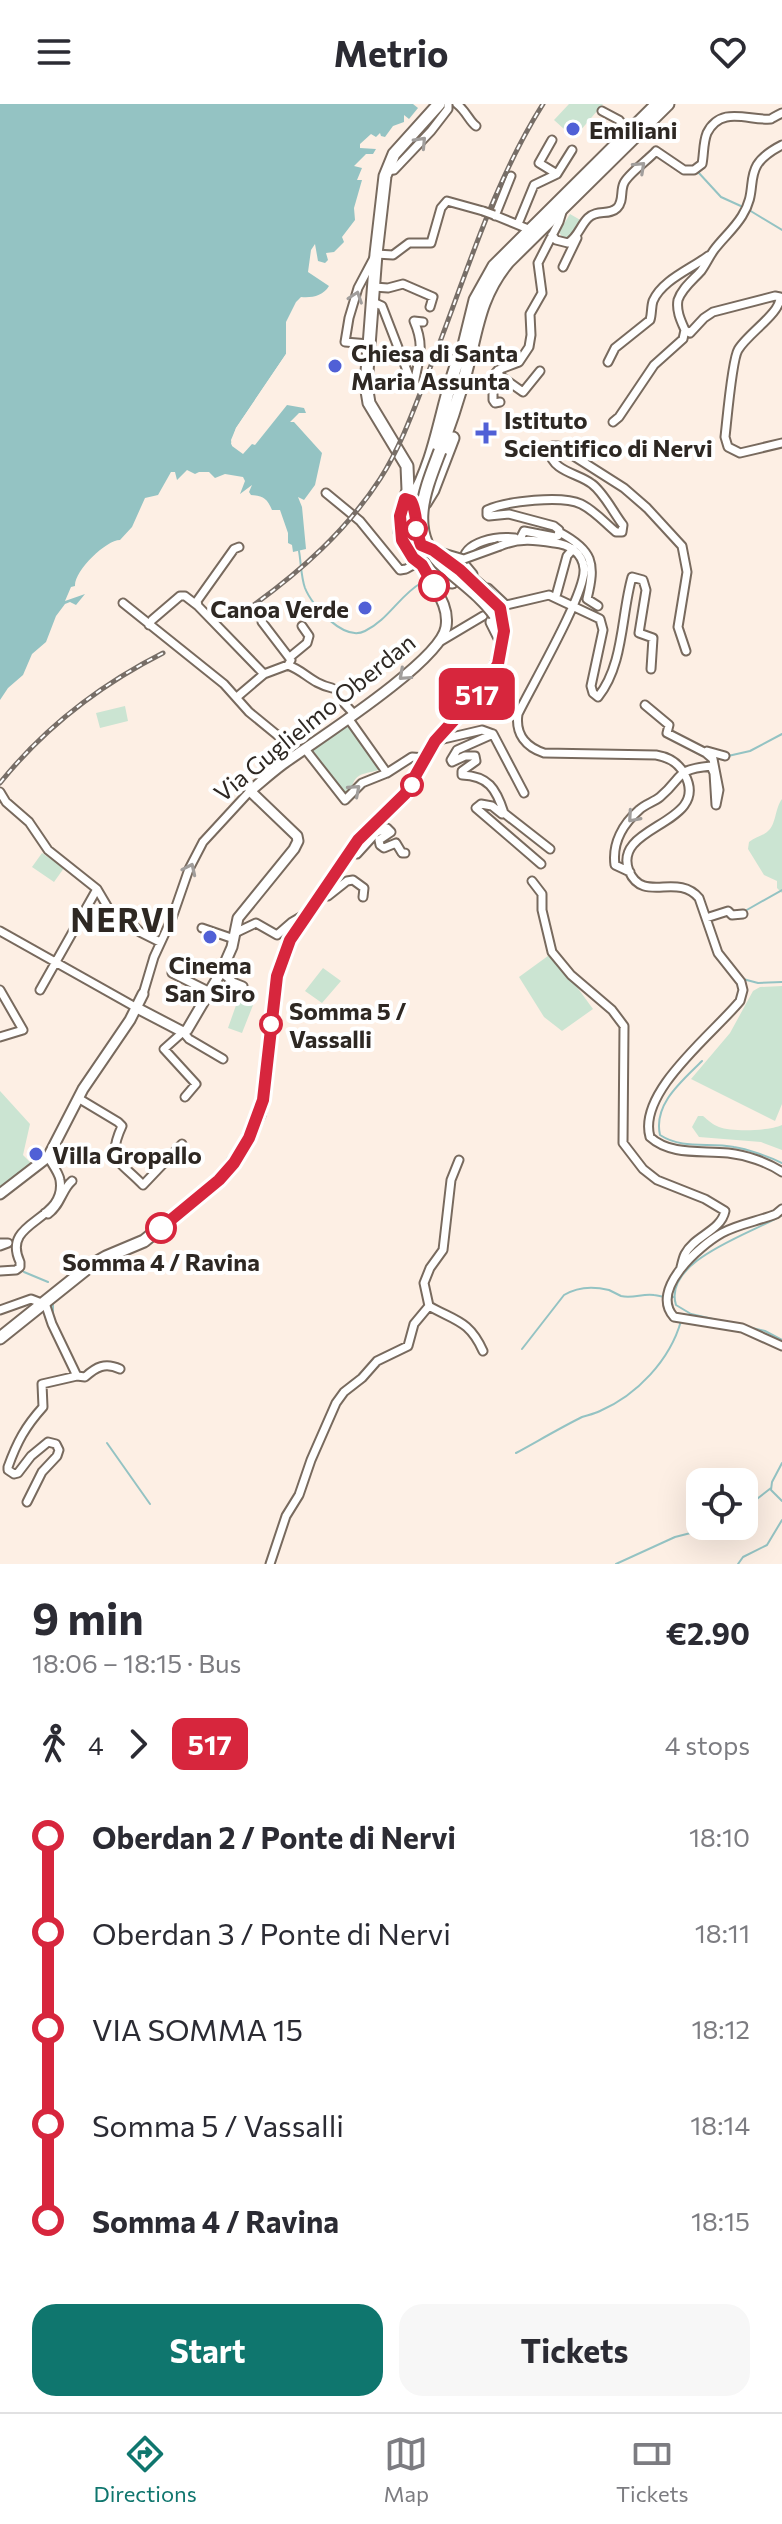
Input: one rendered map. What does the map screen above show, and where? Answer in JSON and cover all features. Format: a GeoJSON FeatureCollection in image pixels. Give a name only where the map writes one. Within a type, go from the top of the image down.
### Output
{"type":"FeatureCollection","features":[{"type":"Feature","properties":{"kind":"main road","name":"Via Guglielmo Oberdan"},"geometry":{"type":"LineString","coordinates":[[426,565],[405,546],[400,532],[400,516],[408,500],[407,466],[377,417],[366,385],[386,171],[394,154],[439,104]]}},
{"type":"Feature","properties":{"kind":"main road"},"geometry":{"type":"LineString","coordinates":[[562,204],[657,104]]}},
{"type":"Feature","properties":{"kind":"main road"},"geometry":{"type":"LineString","coordinates":[[440,451],[472,308],[494,266],[668,104]]}},
{"type":"Feature","properties":{"kind":"main road"},"geometry":{"type":"LineString","coordinates":[[415,517],[433,490],[448,453],[460,410],[478,316],[490,287],[533,231]]}},
{"type":"Feature","properties":{"kind":"main road"},"geometry":{"type":"LineString","coordinates":[[462,350],[434,449],[408,500],[432,550],[460,570],[500,608],[493,618]]}},
{"type":"Feature","properties":{"kind":"main road"},"geometry":{"type":"LineString","coordinates":[[0,1338],[90,1266],[154,1234],[219,1180],[241,1152],[263,1100],[279,966],[290,940],[361,836],[405,794],[435,741],[489,680],[498,664],[502,642],[493,618],[482,599],[440,562],[427,545],[420,516],[464,379]]}},
{"type":"Feature","properties":{"kind":"main road"},"geometry":{"type":"LineString","coordinates":[[432,550],[426,565],[452,582],[493,618]]}},
{"type":"Feature","properties":{"kind":"street"},"geometry":{"type":"LineString","coordinates":[[386,171],[394,170],[425,139],[448,109],[448,104]]}},
{"type":"Feature","properties":{"kind":"street"},"geometry":{"type":"LineString","coordinates":[[457,104],[476,126]]}},
{"type":"Feature","properties":{"kind":"street"},"geometry":{"type":"LineString","coordinates":[[602,111],[619,120],[629,132]]}},
{"type":"Feature","properties":{"kind":"street"},"geometry":{"type":"LineString","coordinates":[[552,235],[563,243],[571,242],[587,219],[596,212],[616,209],[621,202],[625,179],[656,151],[684,170],[694,170],[702,164],[705,138],[717,122],[736,116],[771,119],[782,113]]}},
{"type":"Feature","properties":{"kind":"street"},"geometry":{"type":"LineString","coordinates":[[552,140],[539,163],[557,174]]}},
{"type":"Feature","properties":{"kind":"street"},"geometry":{"type":"LineString","coordinates":[[608,362],[615,348],[650,320],[653,302],[658,294],[677,276],[706,259],[738,223],[751,196],[753,171],[766,155],[782,145]]}},
{"type":"Feature","properties":{"kind":"street"},"geometry":{"type":"LineString","coordinates":[[518,224],[534,185],[557,174],[572,150]]}},
{"type":"Feature","properties":{"kind":"street"},"geometry":{"type":"LineString","coordinates":[[494,216],[511,176]]}},
{"type":"Feature","properties":{"kind":"street"},"geometry":{"type":"LineString","coordinates":[[369,344],[345,342],[358,288],[376,254],[393,255],[409,243],[429,245],[445,202],[452,201],[483,211],[533,231]]}},
{"type":"Feature","properties":{"kind":"street"},"geometry":{"type":"LineString","coordinates":[[494,395],[493,376],[499,370],[519,362],[529,347],[530,314],[542,293],[537,267],[562,204]]}},
{"type":"Feature","properties":{"kind":"street"},"geometry":{"type":"LineString","coordinates":[[563,267],[576,236]]}},
{"type":"Feature","properties":{"kind":"street"},"geometry":{"type":"LineString","coordinates":[[613,422],[654,365],[683,339],[685,330],[678,312],[679,299],[713,252]]}},
{"type":"Feature","properties":{"kind":"street"},"geometry":{"type":"LineString","coordinates":[[374,287],[388,288],[403,284],[433,297],[430,307]]}},
{"type":"Feature","properties":{"kind":"street"},"geometry":{"type":"LineString","coordinates":[[685,330],[690,333],[713,312],[780,297],[779,306],[736,353],[725,437],[728,447],[740,453],[782,443]]}},
{"type":"Feature","properties":{"kind":"street"},"geometry":{"type":"LineString","coordinates":[[373,302],[382,306],[411,381],[415,379],[422,346],[414,321],[423,322]]}},
{"type":"Feature","properties":{"kind":"street"},"geometry":{"type":"LineString","coordinates":[[499,370],[499,375],[523,392],[540,371]]}},
{"type":"Feature","properties":{"kind":"street"},"geometry":{"type":"LineString","coordinates":[[487,515],[491,508],[526,500],[568,500],[582,504],[614,531],[621,533],[624,526],[596,487],[557,466],[550,458],[549,451],[552,446],[558,446],[596,468],[647,508],[682,546],[687,572],[678,627],[686,651]]}},
{"type":"Feature","properties":{"kind":"street"},"geometry":{"type":"LineString","coordinates":[[326,493],[360,521],[400,570],[426,565]]}},
{"type":"Feature","properties":{"kind":"street"},"geometry":{"type":"LineString","coordinates":[[477,517],[512,514],[554,526],[578,542],[586,551],[592,579],[587,599],[598,606]]}},
{"type":"Feature","properties":{"kind":"street"},"geometry":{"type":"LineString","coordinates":[[432,550],[464,559],[518,539],[524,531],[555,537],[559,532]]}},
{"type":"Feature","properties":{"kind":"street"},"geometry":{"type":"LineString","coordinates":[[630,872],[628,861],[634,844],[677,815],[685,805],[689,785],[683,771],[673,761],[656,755],[544,753],[522,738],[517,726],[518,714],[573,605],[584,573],[582,559],[573,549],[559,543],[502,538],[479,543],[463,556],[466,567],[506,605],[541,595],[556,596],[573,605],[591,612],[600,619],[603,624],[591,686],[598,697],[608,683],[614,662],[632,577],[643,580],[646,590],[639,633],[653,638],[651,669]]}},
{"type":"Feature","properties":{"kind":"street"},"geometry":{"type":"LineString","coordinates":[[198,606],[197,601],[234,549],[239,547]]}},
{"type":"Feature","properties":{"kind":"street"},"geometry":{"type":"LineString","coordinates":[[556,596],[567,556],[573,549]]}},
{"type":"Feature","properties":{"kind":"street","name":"Via Guglielmo Oberdan"},"geometry":{"type":"LineString","coordinates":[[143,994],[187,873],[203,842],[250,791],[298,751],[396,683],[441,641],[446,629],[446,611],[426,565]]}},
{"type":"Feature","properties":{"kind":"street"},"geometry":{"type":"LineString","coordinates":[[149,625],[180,596],[185,596],[264,674]]}},
{"type":"Feature","properties":{"kind":"street"},"geometry":{"type":"LineString","coordinates":[[123,603],[224,684],[249,712],[282,739]]}},
{"type":"Feature","properties":{"kind":"street"},"geometry":{"type":"LineString","coordinates":[[441,641],[493,618]]}},
{"type":"Feature","properties":{"kind":"street"},"geometry":{"type":"LineString","coordinates":[[262,622],[295,668],[314,683],[332,688]]}},
{"type":"Feature","properties":{"kind":"street"},"geometry":{"type":"LineString","coordinates":[[237,697],[264,674],[289,661],[307,643],[309,636],[302,626]]}},
{"type":"Feature","properties":{"kind":"street"},"geometry":{"type":"LineString","coordinates":[[342,701],[387,773]]}},
{"type":"Feature","properties":{"kind":"street"},"geometry":{"type":"LineString","coordinates":[[645,705],[669,725],[667,733],[701,750],[725,756]]}},
{"type":"Feature","properties":{"kind":"street"},"geometry":{"type":"LineString","coordinates":[[435,741],[482,730],[493,734],[524,793]]}},
{"type":"Feature","properties":{"kind":"street"},"geometry":{"type":"LineString","coordinates":[[493,734],[457,750],[451,760],[475,756],[476,761],[462,771],[462,775],[477,775],[485,779],[504,813]]}},
{"type":"Feature","properties":{"kind":"street"},"geometry":{"type":"LineString","coordinates":[[701,750],[715,762],[719,790],[717,804],[714,803],[716,791],[712,767],[683,771],[659,798],[640,808],[619,834],[615,865],[651,888],[688,888],[699,898],[718,953],[741,982],[743,990],[740,1001],[663,1086],[652,1103],[648,1120],[650,1137],[669,1148],[733,1153],[782,1172]]}},
{"type":"Feature","properties":{"kind":"street"},"geometry":{"type":"LineString","coordinates":[[298,751],[345,800],[362,783],[387,773],[412,757],[426,758]]}},
{"type":"Feature","properties":{"kind":"street"},"geometry":{"type":"LineString","coordinates":[[185,1097],[196,1084],[164,1049],[179,1030],[191,1025],[221,972],[238,918],[298,841],[297,836],[250,791]]}},
{"type":"Feature","properties":{"kind":"street"},"geometry":{"type":"LineString","coordinates":[[0,792],[6,802],[29,822],[48,850],[97,889],[110,911],[160,942]]}},
{"type":"Feature","properties":{"kind":"street"},"geometry":{"type":"LineString","coordinates":[[541,864],[476,808],[481,804],[492,806],[550,849]]}},
{"type":"Feature","properties":{"kind":"street"},"geometry":{"type":"LineString","coordinates":[[350,851],[357,854],[377,832],[387,828],[391,832],[379,840],[380,845],[384,848],[396,843],[405,853]]}},
{"type":"Feature","properties":{"kind":"street"},"geometry":{"type":"LineString","coordinates":[[320,895],[328,896],[353,880],[364,888],[363,897]]}},
{"type":"Feature","properties":{"kind":"street"},"geometry":{"type":"LineString","coordinates":[[532,881],[542,894],[542,910],[552,952],[571,975],[612,1010],[624,1026],[623,1143],[643,1169],[657,1180],[705,1199],[725,1211],[724,1217],[685,1254],[668,1289],[671,1315],[742,1328],[782,1346]]}},
{"type":"Feature","properties":{"kind":"street"},"geometry":{"type":"LineString","coordinates":[[40,990],[97,889]]}},
{"type":"Feature","properties":{"kind":"street"},"geometry":{"type":"LineString","coordinates":[[708,917],[728,911],[732,915],[743,914]]}},
{"type":"Feature","properties":{"kind":"street"},"geometry":{"type":"LineString","coordinates":[[202,928],[234,936],[256,923],[277,935],[307,914]]}},
{"type":"Feature","properties":{"kind":"street"},"geometry":{"type":"LineString","coordinates":[[0,931],[179,1030],[223,1059]]}},
{"type":"Feature","properties":{"kind":"street"},"geometry":{"type":"LineString","coordinates":[[221,972],[243,986]]}},
{"type":"Feature","properties":{"kind":"street"},"geometry":{"type":"LineString","coordinates":[[172,973],[210,992]]}},
{"type":"Feature","properties":{"kind":"street"},"geometry":{"type":"LineString","coordinates":[[0,990],[23,1030],[0,1037]]}},
{"type":"Feature","properties":{"kind":"street"},"geometry":{"type":"LineString","coordinates":[[0,1194],[48,1157],[88,1080],[139,1009],[143,994]]}},
{"type":"Feature","properties":{"kind":"street"},"geometry":{"type":"LineString","coordinates":[[78,1098],[122,1126],[113,1147],[115,1157],[143,1185],[182,1144]]}},
{"type":"Feature","properties":{"kind":"street"},"geometry":{"type":"LineString","coordinates":[[0,1271],[20,1267],[20,1262],[3,1244],[19,1225],[54,1203],[59,1193],[61,1181],[48,1157]]}},
{"type":"Feature","properties":{"kind":"street"},"geometry":{"type":"LineString","coordinates":[[459,1160],[451,1180],[443,1250],[424,1283],[430,1306],[467,1326],[476,1334],[483,1351]]}},
{"type":"Feature","properties":{"kind":"street"},"geometry":{"type":"LineString","coordinates":[[44,1211],[48,1214],[55,1209],[72,1181]]}},
{"type":"Feature","properties":{"kind":"street"},"geometry":{"type":"LineString","coordinates":[[681,1267],[719,1235],[782,1209]]}},
{"type":"Feature","properties":{"kind":"street"},"geometry":{"type":"LineString","coordinates":[[0,1310],[31,1299],[44,1304],[77,1376]]}},
{"type":"Feature","properties":{"kind":"street"},"geometry":{"type":"LineString","coordinates":[[270,1564],[286,1516],[299,1495],[332,1410],[344,1392],[377,1361],[408,1346],[414,1324],[430,1306]]}},
{"type":"Feature","properties":{"kind":"street"},"geometry":{"type":"LineString","coordinates":[[27,1502],[42,1472],[59,1450],[56,1444],[48,1442],[31,1456],[18,1473],[8,1470],[25,1427],[43,1407],[42,1384],[85,1377],[98,1366],[120,1369]]}},
{"type":"Feature","properties":{"kind":"green space","name":"Emiliani"},"geometry":{"type":"Polygon","coordinates":[[[569,104],[603,104],[574,138],[554,120],[569,104]]]}},
{"type":"Feature","properties":{"kind":"green space"},"geometry":{"type":"Polygon","coordinates":[[[570,214],[582,221],[573,235],[564,240],[559,232],[570,214]]]}},
{"type":"Feature","properties":{"kind":"green space"},"geometry":{"type":"Polygon","coordinates":[[[125,706],[128,721],[100,728],[96,713],[125,706]]]}},
{"type":"Feature","properties":{"kind":"green space"},"geometry":{"type":"Polygon","coordinates":[[[348,723],[381,769],[358,777],[347,796],[312,749],[348,723]]]}},
{"type":"Feature","properties":{"kind":"green space"},"geometry":{"type":"Polygon","coordinates":[[[782,799],[782,893],[777,888],[777,881],[764,875],[748,849],[749,842],[771,828],[782,799]]]}},
{"type":"Feature","properties":{"kind":"green space"},"geometry":{"type":"Polygon","coordinates":[[[42,853],[64,868],[54,882],[32,867],[42,853]]]}},
{"type":"Feature","properties":{"kind":"green space"},"geometry":{"type":"Polygon","coordinates":[[[552,953],[593,1009],[562,1031],[544,1017],[519,977],[552,953]]]}},
{"type":"Feature","properties":{"kind":"green space"},"geometry":{"type":"Polygon","coordinates":[[[323,968],[341,981],[322,1003],[305,991],[323,968]]]}},
{"type":"Feature","properties":{"kind":"green space"},"geometry":{"type":"Polygon","coordinates":[[[782,986],[782,1104],[775,1121],[691,1079],[730,1033],[753,991],[760,987],[782,986]]]}},
{"type":"Feature","properties":{"kind":"green space"},"geometry":{"type":"Polygon","coordinates":[[[240,994],[255,1000],[242,1033],[228,1028],[240,994]]]}},
{"type":"Feature","properties":{"kind":"green space","name":"Villa Gropallo"},"geometry":{"type":"Polygon","coordinates":[[[0,1091],[30,1124],[23,1155],[33,1165],[0,1190],[0,1091]]]}},
{"type":"Feature","properties":{"kind":"green space"},"geometry":{"type":"Polygon","coordinates":[[[698,1116],[732,1130],[760,1130],[782,1125],[782,1150],[761,1142],[699,1137],[692,1127],[698,1116]]]}},
{"type":"Feature","properties":{"kind":"water"},"geometry":{"type":"Polygon","coordinates":[[[0,104],[413,104],[418,108],[409,119],[404,115],[404,122],[393,126],[385,137],[380,133],[376,137],[371,134],[360,144],[360,148],[376,149],[354,166],[362,168],[357,180],[362,180],[354,208],[355,220],[342,237],[344,242],[334,252],[326,253],[328,260],[325,263],[318,261],[315,244],[311,250],[308,272],[329,286],[320,294],[301,297],[296,302],[286,322],[286,354],[231,440],[232,446],[243,454],[252,444],[255,445],[287,405],[304,408],[306,413],[299,413],[290,422],[294,422],[322,453],[315,485],[304,500],[298,497],[302,507],[306,549],[293,552],[280,510],[272,510],[264,498],[251,495],[252,485],[240,494],[245,481],[243,477],[225,474],[215,478],[209,472],[195,474],[187,470],[177,480],[175,472],[171,472],[158,495],[145,498],[132,527],[120,540],[107,545],[85,565],[65,601],[85,594],[76,605],[70,602],[65,604],[56,616],[46,642],[32,654],[23,675],[0,700],[0,104]]]}},
{"type":"Feature","properties":{"kind":"pier"},"geometry":{"type":"Polygon","coordinates":[[[286,354],[289,357],[240,429],[235,443],[247,449],[241,452],[231,444],[236,428],[286,354]]]}},
{"type":"Feature","properties":{"kind":"waterway"},"geometry":{"type":"LineString","coordinates":[[698,172],[721,197],[743,207]]}},
{"type":"Feature","properties":{"kind":"waterway"},"geometry":{"type":"LineString","coordinates":[[749,210],[782,230]]}},
{"type":"Feature","properties":{"kind":"waterway"},"geometry":{"type":"LineString","coordinates":[[299,551],[309,595],[330,620],[348,631],[357,633],[373,626],[421,583]]}},
{"type":"Feature","properties":{"kind":"waterway"},"geometry":{"type":"LineString","coordinates":[[728,756],[750,751],[782,734]]}},
{"type":"Feature","properties":{"kind":"waterway"},"geometry":{"type":"LineString","coordinates":[[745,911],[782,890]]}},
{"type":"Feature","properties":{"kind":"waterway"},"geometry":{"type":"LineString","coordinates":[[743,979],[758,983],[782,982]]}},
{"type":"Feature","properties":{"kind":"waterway"},"geometry":{"type":"LineString","coordinates":[[702,1061],[665,1103],[659,1124],[660,1135],[687,1144],[739,1148],[782,1163]]}},
{"type":"Feature","properties":{"kind":"waterway"},"geometry":{"type":"LineString","coordinates":[[782,1215],[696,1261],[683,1274],[675,1289],[676,1305],[691,1314],[765,1331],[782,1340]]}},
{"type":"Feature","properties":{"kind":"waterway"},"geometry":{"type":"LineString","coordinates":[[24,1272],[48,1282]]}},
{"type":"Feature","properties":{"kind":"waterway"},"geometry":{"type":"LineString","coordinates":[[522,1349],[564,1295],[574,1290],[597,1288],[625,1297],[673,1297]]}},
{"type":"Feature","properties":{"kind":"waterway"},"geometry":{"type":"LineString","coordinates":[[53,1305],[53,1318]]}},
{"type":"Feature","properties":{"kind":"waterway"},"geometry":{"type":"LineString","coordinates":[[516,1453],[627,1396],[660,1362],[681,1321]]}},
{"type":"Feature","properties":{"kind":"waterway"},"geometry":{"type":"LineString","coordinates":[[107,1443],[150,1504]]}},
{"type":"Feature","properties":{"kind":"waterway"},"geometry":{"type":"LineString","coordinates":[[782,1463],[771,1490],[782,1501]]}},
{"type":"Feature","properties":{"kind":"waterway"},"geometry":{"type":"LineString","coordinates":[[758,1498],[771,1488]]}},
{"type":"Feature","properties":{"kind":"waterway"},"geometry":{"type":"LineString","coordinates":[[738,1564],[743,1557],[767,1545],[782,1520]]}},
{"type":"Feature","properties":{"kind":"waterway"},"geometry":{"type":"LineString","coordinates":[[616,1564],[686,1534]]}},
{"type":"Feature","properties":{"kind":"tunnel"},"geometry":{"type":"LineString","coordinates":[[282,739],[292,749]]}},
{"type":"Feature","properties":{"kind":"railway"},"geometry":{"type":"LineString","coordinates":[[251,607],[305,564],[337,533],[367,498],[388,466],[412,414],[493,201],[543,104]]}},
{"type":"Feature","properties":{"kind":"railway"},"geometry":{"type":"LineString","coordinates":[[0,783],[36,744],[75,709],[117,679],[163,653]]}},
{"type":"Feature","properties":{"kind":"bus line","name":"517"},"geometry":{"type":"LineString","coordinates":[[161,1228],[219,1180],[249,1138],[263,1100],[277,976],[290,940],[358,840],[398,803],[412,785],[435,741],[484,687],[498,664],[504,631],[500,608],[460,570],[421,545],[414,505],[405,499],[399,525],[402,540],[434,586]]}},
{"type":"Feature","properties":{"kind":"place","name":"Emiliani"},"geometry":{"type":"Point","coordinates":[573,129]}},
{"type":"Feature","properties":{"kind":"place","name":"Chiesa di Santa Maria Assunta"},"geometry":{"type":"Point","coordinates":[335,366]}},
{"type":"Feature","properties":{"kind":"place","name":"Istituto Scientifico di Nervi"},"geometry":{"type":"Point","coordinates":[486,433]}},
{"type":"Feature","properties":{"kind":"place","name":"Canoa Verde"},"geometry":{"type":"Point","coordinates":[365,608]}},
{"type":"Feature","properties":{"kind":"place","name":"Cinema San Siro"},"geometry":{"type":"Point","coordinates":[210,937]}},
{"type":"Feature","properties":{"kind":"place","name":"Somma 5 / Vassalli"},"geometry":{"type":"Point","coordinates":[271,1024]}},
{"type":"Feature","properties":{"kind":"place","name":"Villa Gropallo"},"geometry":{"type":"Point","coordinates":[36,1154]}},
{"type":"Feature","properties":{"kind":"place","name":"Somma 4 / Ravina"},"geometry":{"type":"Point","coordinates":[161,1228]}},
{"type":"Feature","properties":{"kind":"district","name":"NERVI"},"geometry":{"type":"Point","coordinates":[124,919]}}]}
